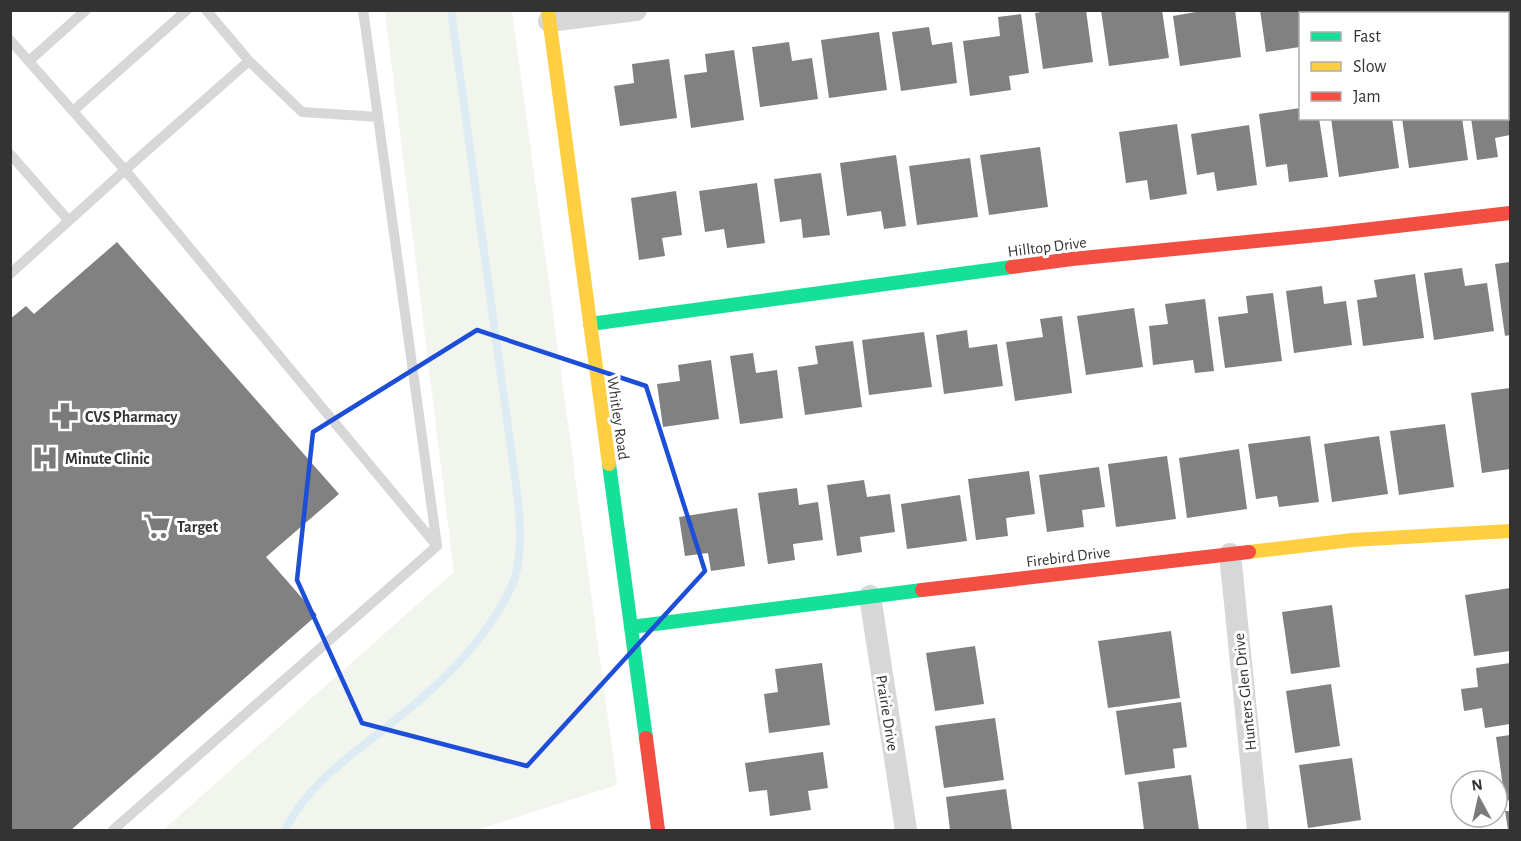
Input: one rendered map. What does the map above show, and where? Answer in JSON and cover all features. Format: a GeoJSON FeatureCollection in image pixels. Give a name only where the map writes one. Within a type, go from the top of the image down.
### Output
{"type":"FeatureCollection","features":[{"type":"Feature","properties":{"kind":"street"},"geometry":{"type":"LineString","coordinates":[[548,16],[636,10]]}},
{"type":"Feature","properties":{"kind":"street","name":"Whitley Road"},"geometry":{"type":"LineString","coordinates":[[548,16],[658,831]]}},
{"type":"Feature","properties":{"kind":"street","name":"Hilltop Drive"},"geometry":{"type":"LineString","coordinates":[[590,324],[1072,259],[1328,234],[1510,213]]}},
{"type":"Feature","properties":{"kind":"street","name":"Firebird Drive"},"geometry":{"type":"LineString","coordinates":[[631,627],[870,596],[1352,540],[1510,531]]}},
{"type":"Feature","properties":{"kind":"street","name":"Hunters Glen Drive"},"geometry":{"type":"LineString","coordinates":[[1230,554],[1258,831]]}},
{"type":"Feature","properties":{"kind":"street","name":"Prairie Drive"},"geometry":{"type":"LineString","coordinates":[[870,596],[906,831]]}},
{"type":"Feature","properties":{"kind":"lane"},"geometry":{"type":"LineString","coordinates":[[29,61],[86,10]]}},
{"type":"Feature","properties":{"kind":"lane"},"geometry":{"type":"LineString","coordinates":[[73,111],[187,10]]}},
{"type":"Feature","properties":{"kind":"lane"},"geometry":{"type":"LineString","coordinates":[[206,10],[249,61],[302,112],[378,117]]}},
{"type":"Feature","properties":{"kind":"lane"},"geometry":{"type":"LineString","coordinates":[[363,10],[437,546]]}},
{"type":"Feature","properties":{"kind":"lane"},"geometry":{"type":"LineString","coordinates":[[10,40],[125,170],[437,546]]}},
{"type":"Feature","properties":{"kind":"lane"},"geometry":{"type":"LineString","coordinates":[[12,270],[249,61]]}},
{"type":"Feature","properties":{"kind":"lane"},"geometry":{"type":"LineString","coordinates":[[10,154],[69,221]]}},
{"type":"Feature","properties":{"kind":"lane"},"geometry":{"type":"LineString","coordinates":[[113,831],[437,546]]}},
{"type":"Feature","properties":{"kind":"highlighted area"},"geometry":{"type":"Polygon","coordinates":[[[477,330],[646,386],[705,571],[527,766],[362,723],[297,580],[313,432],[477,330]]]}},
{"type":"Feature","properties":{"kind":"shaded area"},"geometry":{"type":"Polygon","coordinates":[[[385,11],[512,11],[617,785],[477,830],[163,830],[454,572],[385,11]]]}},
{"type":"Feature","properties":{"kind":"building"},"geometry":{"type":"Polygon","coordinates":[[[1055,10],[1086,10],[1093,62],[1043,69],[1035,13],[1055,10]]]}},
{"type":"Feature","properties":{"kind":"building"},"geometry":{"type":"Polygon","coordinates":[[[1101,10],[1162,10],[1169,58],[1109,66],[1101,10]]]}},
{"type":"Feature","properties":{"kind":"building"},"geometry":{"type":"Polygon","coordinates":[[[1207,10],[1235,10],[1241,57],[1180,66],[1173,16],[1207,10]]]}},
{"type":"Feature","properties":{"kind":"building"},"geometry":{"type":"Polygon","coordinates":[[[1260,10],[1302,10],[1302,12],[1299,12],[1299,47],[1266,52],[1260,10]]]}},
{"type":"Feature","properties":{"kind":"building"},"geometry":{"type":"Polygon","coordinates":[[[1317,10],[1379,10],[1379,12],[1317,12],[1317,10]]]}},
{"type":"Feature","properties":{"kind":"building"},"geometry":{"type":"Polygon","coordinates":[[[1389,10],[1444,10],[1444,12],[1389,12],[1389,10]]]}},
{"type":"Feature","properties":{"kind":"building"},"geometry":{"type":"Polygon","coordinates":[[[1456,10],[1510,10],[1510,18],[1509,12],[1456,12],[1456,10]]]}},
{"type":"Feature","properties":{"kind":"building"},"geometry":{"type":"Polygon","coordinates":[[[1021,14],[1029,73],[1009,76],[1011,90],[970,96],[963,41],[1000,36],[998,17],[1021,14]]]}},
{"type":"Feature","properties":{"kind":"building"},"geometry":{"type":"Polygon","coordinates":[[[929,27],[932,45],[952,42],[957,83],[901,91],[892,32],[929,27]]]}},
{"type":"Feature","properties":{"kind":"building"},"geometry":{"type":"Polygon","coordinates":[[[879,32],[887,90],[829,98],[821,40],[879,32]]]}},
{"type":"Feature","properties":{"kind":"building"},"geometry":{"type":"Polygon","coordinates":[[[789,42],[792,61],[812,58],[818,99],[760,107],[752,47],[789,42]]]}},
{"type":"Feature","properties":{"kind":"building"},"geometry":{"type":"Polygon","coordinates":[[[734,50],[744,120],[691,128],[684,75],[707,72],[705,54],[734,50]]]}},
{"type":"Feature","properties":{"kind":"building"},"geometry":{"type":"Polygon","coordinates":[[[669,59],[677,118],[620,126],[614,86],[634,83],[632,64],[669,59]]]}},
{"type":"Feature","properties":{"kind":"building"},"geometry":{"type":"Polygon","coordinates":[[[1509,92],[1510,135],[1495,138],[1498,157],[1477,160],[1471,120],[1509,120],[1509,92]]]}},
{"type":"Feature","properties":{"kind":"building"},"geometry":{"type":"Polygon","coordinates":[[[1299,108],[1299,120],[1319,120],[1328,177],[1289,182],[1287,164],[1266,167],[1259,114],[1299,108]]]}},
{"type":"Feature","properties":{"kind":"building"},"geometry":{"type":"Polygon","coordinates":[[[1331,120],[1392,120],[1399,168],[1339,177],[1331,120]]]}},
{"type":"Feature","properties":{"kind":"building"},"geometry":{"type":"Polygon","coordinates":[[[1402,120],[1462,120],[1468,160],[1409,168],[1402,120]]]}},
{"type":"Feature","properties":{"kind":"building"},"geometry":{"type":"Polygon","coordinates":[[[1177,124],[1187,194],[1150,200],[1147,180],[1126,183],[1119,132],[1177,124]]]}},
{"type":"Feature","properties":{"kind":"building"},"geometry":{"type":"Polygon","coordinates":[[[1249,125],[1257,185],[1217,191],[1214,172],[1197,175],[1191,134],[1249,125]]]}},
{"type":"Feature","properties":{"kind":"building"},"geometry":{"type":"Polygon","coordinates":[[[1040,147],[1048,207],[989,215],[980,155],[1040,147]]]}},
{"type":"Feature","properties":{"kind":"building"},"geometry":{"type":"Polygon","coordinates":[[[896,155],[906,226],[884,229],[881,211],[847,216],[840,163],[896,155]]]}},
{"type":"Feature","properties":{"kind":"building"},"geometry":{"type":"Polygon","coordinates":[[[970,158],[978,217],[917,225],[909,166],[970,158]]]}},
{"type":"Feature","properties":{"kind":"building"},"geometry":{"type":"Polygon","coordinates":[[[821,173],[830,235],[803,238],[801,219],[780,222],[774,179],[821,173]]]}},
{"type":"Feature","properties":{"kind":"building"},"geometry":{"type":"Polygon","coordinates":[[[757,183],[765,243],[727,248],[724,229],[705,232],[699,191],[757,183]]]}},
{"type":"Feature","properties":{"kind":"building"},"geometry":{"type":"Polygon","coordinates":[[[676,191],[682,235],[662,238],[665,256],[639,260],[631,198],[676,191]]]}},
{"type":"Feature","properties":{"kind":"building","name":"Target"},"geometry":{"type":"Polygon","coordinates":[[[117,242],[339,494],[266,557],[317,615],[71,830],[10,830],[10,319],[26,306],[34,314],[117,242]]]}},
{"type":"Feature","properties":{"kind":"building"},"geometry":{"type":"Polygon","coordinates":[[[1510,262],[1510,335],[1505,336],[1495,264],[1510,262]]]}},
{"type":"Feature","properties":{"kind":"building"},"geometry":{"type":"Polygon","coordinates":[[[1462,268],[1465,286],[1487,283],[1494,331],[1434,340],[1424,273],[1462,268]]]}},
{"type":"Feature","properties":{"kind":"building"},"geometry":{"type":"Polygon","coordinates":[[[1415,274],[1424,338],[1363,346],[1357,300],[1377,297],[1374,280],[1415,274]]]}},
{"type":"Feature","properties":{"kind":"building"},"geometry":{"type":"Polygon","coordinates":[[[1322,286],[1324,304],[1346,301],[1352,345],[1294,353],[1286,291],[1322,286]]]}},
{"type":"Feature","properties":{"kind":"building"},"geometry":{"type":"Polygon","coordinates":[[[1273,293],[1282,361],[1225,368],[1218,317],[1248,313],[1246,296],[1273,293]]]}},
{"type":"Feature","properties":{"kind":"building"},"geometry":{"type":"Polygon","coordinates":[[[1205,299],[1214,371],[1195,373],[1193,360],[1153,365],[1149,326],[1168,324],[1165,304],[1205,299]]]}},
{"type":"Feature","properties":{"kind":"building"},"geometry":{"type":"Polygon","coordinates":[[[1134,308],[1143,367],[1086,375],[1077,316],[1134,308]]]}},
{"type":"Feature","properties":{"kind":"building"},"geometry":{"type":"Polygon","coordinates":[[[1062,316],[1072,393],[1015,401],[1006,342],[1043,337],[1040,319],[1062,316]]]}},
{"type":"Feature","properties":{"kind":"building"},"geometry":{"type":"Polygon","coordinates":[[[967,330],[969,348],[997,344],[1003,386],[944,394],[936,335],[967,330]]]}},
{"type":"Feature","properties":{"kind":"building"},"geometry":{"type":"Polygon","coordinates":[[[924,332],[932,387],[869,395],[862,340],[924,332]]]}},
{"type":"Feature","properties":{"kind":"building"},"geometry":{"type":"Polygon","coordinates":[[[853,341],[862,407],[805,415],[798,367],[818,364],[815,346],[853,341]]]}},
{"type":"Feature","properties":{"kind":"building"},"geometry":{"type":"Polygon","coordinates":[[[753,353],[756,373],[777,370],[783,418],[740,424],[730,356],[753,353]]]}},
{"type":"Feature","properties":{"kind":"building"},"geometry":{"type":"Polygon","coordinates":[[[711,360],[719,419],[663,427],[657,384],[680,381],[678,365],[711,360]]]}},
{"type":"Feature","properties":{"kind":"building"},"geometry":{"type":"Polygon","coordinates":[[[1510,388],[1510,469],[1482,473],[1471,393],[1510,388]]]}},
{"type":"Feature","properties":{"kind":"building"},"geometry":{"type":"Polygon","coordinates":[[[1445,424],[1454,487],[1399,495],[1390,431],[1445,424]]]}},
{"type":"Feature","properties":{"kind":"building"},"geometry":{"type":"Polygon","coordinates":[[[1310,436],[1319,502],[1279,507],[1277,496],[1256,499],[1248,444],[1310,436]]]}},
{"type":"Feature","properties":{"kind":"building"},"geometry":{"type":"Polygon","coordinates":[[[1379,436],[1388,494],[1332,502],[1324,444],[1379,436]]]}},
{"type":"Feature","properties":{"kind":"building"},"geometry":{"type":"Polygon","coordinates":[[[1239,449],[1247,509],[1187,518],[1179,458],[1239,449]]]}},
{"type":"Feature","properties":{"kind":"building"},"geometry":{"type":"Polygon","coordinates":[[[1167,456],[1176,519],[1116,527],[1108,464],[1167,456]]]}},
{"type":"Feature","properties":{"kind":"building"},"geometry":{"type":"Polygon","coordinates":[[[1099,467],[1105,507],[1082,510],[1084,527],[1047,532],[1039,475],[1099,467]]]}},
{"type":"Feature","properties":{"kind":"building"},"geometry":{"type":"Polygon","coordinates":[[[1029,471],[1035,514],[1006,518],[1008,536],[976,540],[968,479],[1029,471]]]}},
{"type":"Feature","properties":{"kind":"building"},"geometry":{"type":"Polygon","coordinates":[[[864,480],[867,497],[890,494],[895,532],[860,537],[862,552],[837,556],[827,485],[864,480]]]}},
{"type":"Feature","properties":{"kind":"building"},"geometry":{"type":"Polygon","coordinates":[[[797,488],[799,505],[818,502],[823,540],[793,544],[795,560],[768,564],[758,493],[797,488]]]}},
{"type":"Feature","properties":{"kind":"building"},"geometry":{"type":"Polygon","coordinates":[[[960,495],[967,541],[907,549],[901,504],[960,495]]]}},
{"type":"Feature","properties":{"kind":"building"},"geometry":{"type":"Polygon","coordinates":[[[737,508],[745,566],[711,571],[708,553],[685,556],[679,517],[737,508]]]}},
{"type":"Feature","properties":{"kind":"building"},"geometry":{"type":"Polygon","coordinates":[[[1510,588],[1510,651],[1474,656],[1465,595],[1510,588]]]}},
{"type":"Feature","properties":{"kind":"building"},"geometry":{"type":"Polygon","coordinates":[[[1332,605],[1340,667],[1291,674],[1282,612],[1332,605]]]}},
{"type":"Feature","properties":{"kind":"building"},"geometry":{"type":"Polygon","coordinates":[[[1171,631],[1180,698],[1108,708],[1098,641],[1171,631]]]}},
{"type":"Feature","properties":{"kind":"building"},"geometry":{"type":"Polygon","coordinates":[[[975,646],[984,704],[935,711],[926,653],[975,646]]]}},
{"type":"Feature","properties":{"kind":"building"},"geometry":{"type":"Polygon","coordinates":[[[822,663],[830,725],[769,733],[764,694],[778,692],[775,669],[822,663]]]}},
{"type":"Feature","properties":{"kind":"building"},"geometry":{"type":"Polygon","coordinates":[[[1510,663],[1510,724],[1485,728],[1482,708],[1464,711],[1461,689],[1478,687],[1476,668],[1510,663]]]}},
{"type":"Feature","properties":{"kind":"building"},"geometry":{"type":"Polygon","coordinates":[[[1331,684],[1340,746],[1295,753],[1286,691],[1331,684]]]}},
{"type":"Feature","properties":{"kind":"building"},"geometry":{"type":"Polygon","coordinates":[[[1181,702],[1187,747],[1173,749],[1175,768],[1125,775],[1116,711],[1181,702]]]}},
{"type":"Feature","properties":{"kind":"building"},"geometry":{"type":"Polygon","coordinates":[[[995,718],[1004,780],[944,788],[935,726],[995,718]]]}},
{"type":"Feature","properties":{"kind":"building"},"geometry":{"type":"Polygon","coordinates":[[[1510,735],[1510,800],[1509,769],[1500,769],[1496,737],[1510,735]]]}},
{"type":"Feature","properties":{"kind":"building"},"geometry":{"type":"Polygon","coordinates":[[[823,752],[828,788],[808,791],[811,810],[770,816],[767,790],[749,792],[745,763],[823,752]]]}},
{"type":"Feature","properties":{"kind":"building"},"geometry":{"type":"Polygon","coordinates":[[[1352,758],[1361,820],[1308,828],[1299,765],[1352,758]]]}},
{"type":"Feature","properties":{"kind":"building"},"geometry":{"type":"Polygon","coordinates":[[[1191,775],[1199,830],[1144,830],[1138,782],[1191,775]]]}},
{"type":"Feature","properties":{"kind":"building"},"geometry":{"type":"Polygon","coordinates":[[[1006,789],[1012,830],[950,830],[946,797],[1006,789]]]}},
{"type":"Feature","properties":{"kind":"waterway"},"geometry":{"type":"LineString","coordinates":[[285,830],[303,802],[324,778],[427,694],[459,663],[487,629],[499,610],[513,583],[518,564],[520,537],[518,500],[451,10]]}},
{"type":"Feature","properties":{"kind":"traffic: fast"},"geometry":{"type":"LineString","coordinates":[[590,324],[1012,267]]}},
{"type":"Feature","properties":{"kind":"traffic: fast"},"geometry":{"type":"LineString","coordinates":[[609,464],[646,738]]}},
{"type":"Feature","properties":{"kind":"traffic: fast"},"geometry":{"type":"LineString","coordinates":[[631,627],[922,590]]}},
{"type":"Feature","properties":{"kind":"traffic: slow"},"geometry":{"type":"LineString","coordinates":[[548,10],[609,464]]}},
{"type":"Feature","properties":{"kind":"traffic: slow"},"geometry":{"type":"LineString","coordinates":[[1249,552],[1352,540],[1510,531]]}},
{"type":"Feature","properties":{"kind":"traffic: jam"},"geometry":{"type":"LineString","coordinates":[[1012,267],[1510,213]]}},
{"type":"Feature","properties":{"kind":"traffic: jam"},"geometry":{"type":"LineString","coordinates":[[922,590],[1249,552]]}},
{"type":"Feature","properties":{"kind":"traffic: jam"},"geometry":{"type":"LineString","coordinates":[[646,738],[658,830]]}},
{"type":"Feature","properties":{"kind":"place","name":"CVS Pharmacy"},"geometry":{"type":"Point","coordinates":[65,416]}},
{"type":"Feature","properties":{"kind":"place","name":"Minute Clinic"},"geometry":{"type":"Point","coordinates":[45,458]}},
{"type":"Feature","properties":{"kind":"place","name":"Target"},"geometry":{"type":"Point","coordinates":[157,526]}}]}
